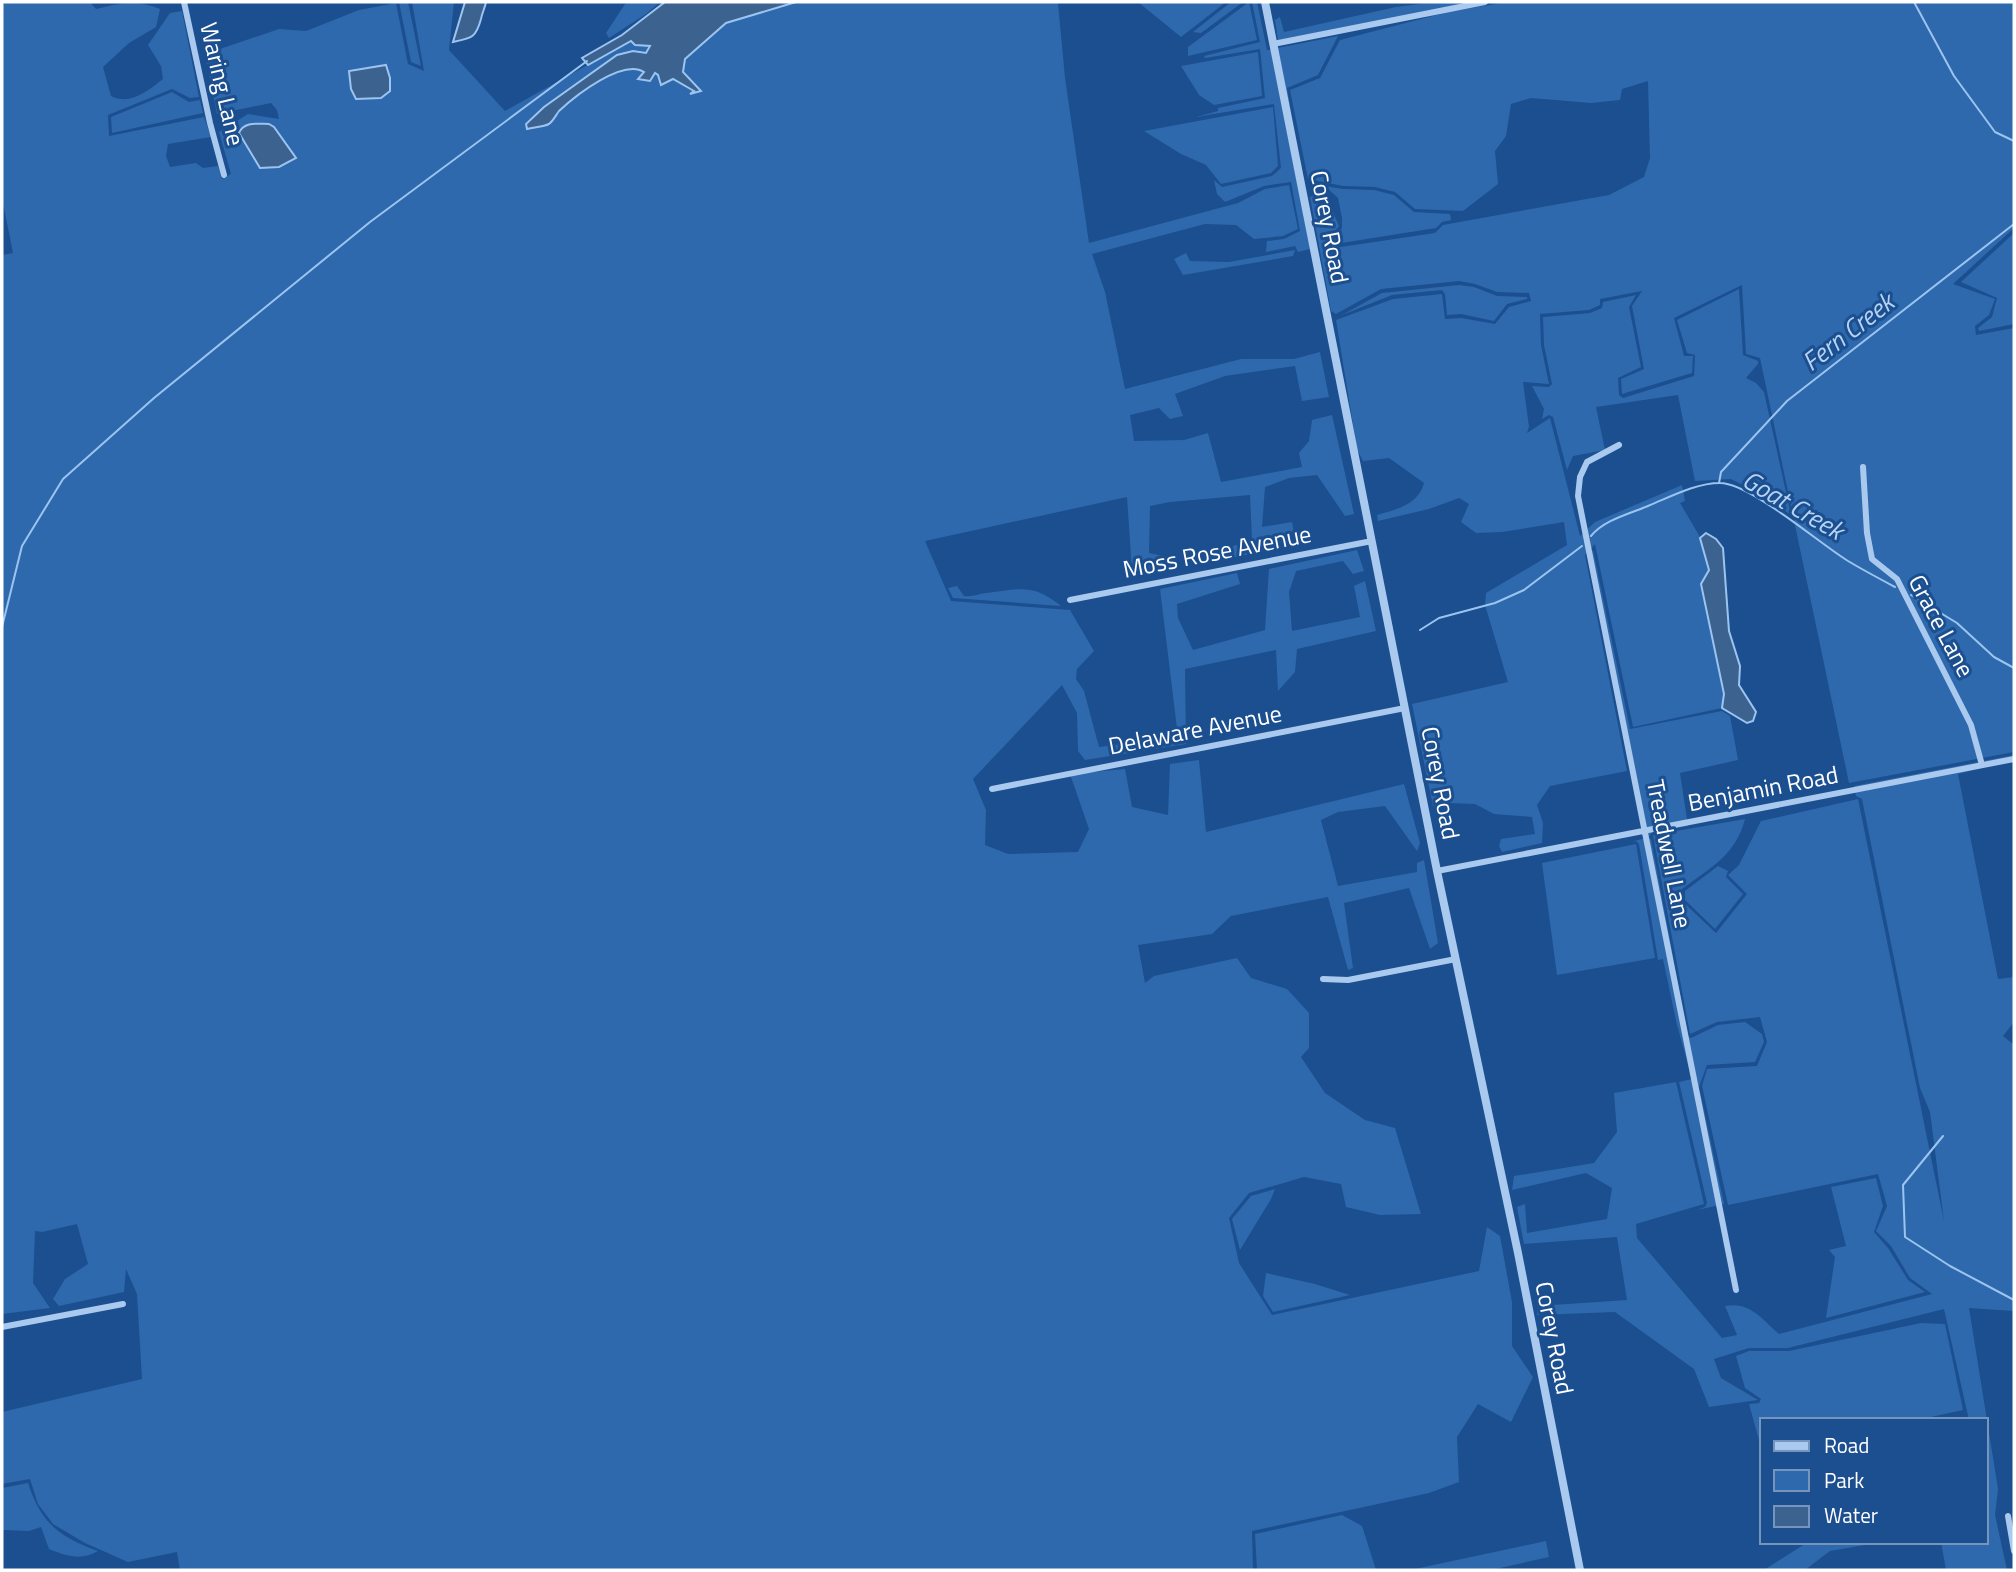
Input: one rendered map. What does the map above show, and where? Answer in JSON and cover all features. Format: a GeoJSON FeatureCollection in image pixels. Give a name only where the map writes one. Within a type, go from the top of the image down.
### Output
{"type":"FeatureCollection","features":[{"type":"Feature","properties":{"kind":"street","name":"Waring Lane"},"geometry":{"type":"LineString","coordinates":[[184,2],[224,175]]}},
{"type":"Feature","properties":{"kind":"street","name":"Corey Road"},"geometry":{"type":"LineString","coordinates":[[1265,2],[1437,871],[1518,1253],[1580,1570]]}},
{"type":"Feature","properties":{"kind":"street"},"geometry":{"type":"LineString","coordinates":[[1273,44],[1485,2]]}},
{"type":"Feature","properties":{"kind":"street","name":"Treadwell Lane"},"geometry":{"type":"LineString","coordinates":[[1619,445],[1587,461],[1580,477],[1578,496],[1736,1290]]}},
{"type":"Feature","properties":{"kind":"street","name":"Grace Lane"},"geometry":{"type":"LineString","coordinates":[[1863,467],[1867,533],[1872,559],[1897,579],[1971,725],[1982,765]]}},
{"type":"Feature","properties":{"kind":"street","name":"Moss Rose Avenue"},"geometry":{"type":"LineString","coordinates":[[1070,600],[1371,541]]}},
{"type":"Feature","properties":{"kind":"street","name":"Delaware Avenue"},"geometry":{"type":"LineString","coordinates":[[992,789],[1405,708]]}},
{"type":"Feature","properties":{"kind":"street","name":"Benjamin Road"},"geometry":{"type":"LineString","coordinates":[[1437,871],[2014,759]]}},
{"type":"Feature","properties":{"kind":"street"},"geometry":{"type":"LineString","coordinates":[[1323,979],[1348,980],[1456,959]]}},
{"type":"Feature","properties":{"kind":"street"},"geometry":{"type":"LineString","coordinates":[[2,1327],[123,1304]]}},
{"type":"Feature","properties":{"kind":"street"},"geometry":{"type":"LineString","coordinates":[[2008,1516],[2014,1551]]}},
{"type":"Feature","properties":{"kind":"green space"},"geometry":{"type":"Polygon","coordinates":[[[2,2],[90,2],[96,9],[136,3],[160,9],[156,27],[129,43],[103,67],[111,96],[118,99],[139,95],[163,79],[161,66],[148,45],[170,13],[182,11],[199,97],[190,98],[172,89],[108,115],[109,136],[204,117],[211,137],[168,144],[166,156],[170,167],[196,163],[203,168],[218,166],[222,179],[231,174],[219,132],[248,114],[279,119],[277,110],[271,103],[217,114],[205,54],[279,29],[306,31],[359,10],[396,3],[408,64],[424,71],[412,2],[454,2],[449,50],[505,111],[701,2],[1060,2],[1065,78],[1089,243],[1238,203],[1265,189],[1289,185],[1298,229],[1283,236],[1254,239],[1236,225],[1205,224],[1092,254],[1105,292],[1125,389],[1241,359],[1294,359],[1320,352],[1329,397],[1302,401],[1295,366],[1225,376],[1175,394],[1183,416],[1170,419],[1159,408],[1130,415],[1134,441],[1184,440],[1208,433],[1221,482],[1302,467],[1299,453],[1309,441],[1312,420],[1332,415],[1354,514],[1345,516],[1317,475],[1289,478],[1265,487],[1262,527],[1292,522],[1296,545],[1225,559],[1224,549],[1252,540],[1250,495],[1150,506],[1149,553],[1177,559],[1172,570],[1132,571],[1127,497],[925,541],[951,601],[1070,610],[1094,651],[1077,669],[1076,679],[1084,691],[1099,747],[1178,737],[1160,589],[1237,573],[1240,584],[1177,604],[1178,618],[1193,650],[1265,630],[1269,569],[1357,550],[1364,571],[1353,574],[1343,561],[1296,571],[1289,592],[1292,631],[1360,617],[1354,586],[1365,581],[1376,631],[1297,649],[1295,672],[1278,691],[1276,650],[1185,669],[1186,744],[1085,760],[1078,751],[1077,713],[1062,685],[973,779],[986,810],[985,845],[1008,854],[1078,852],[1089,829],[1070,774],[1125,769],[1132,807],[1168,815],[1170,764],[1199,760],[1206,832],[1404,784],[1420,843],[1417,851],[1385,806],[1338,812],[1321,820],[1338,886],[1417,872],[1417,863],[1424,860],[1438,943],[1430,949],[1409,888],[1344,903],[1353,968],[1348,970],[1328,897],[1231,916],[1212,934],[1138,945],[1145,983],[1154,976],[1237,958],[1251,978],[1287,989],[1309,1013],[1309,1048],[1301,1057],[1325,1093],[1365,1120],[1395,1128],[1421,1214],[1380,1215],[1346,1207],[1341,1184],[1304,1177],[1249,1193],[1229,1218],[1239,1263],[1272,1315],[1479,1271],[1487,1227],[1500,1236],[1512,1302],[1512,1346],[1533,1377],[1511,1422],[1478,1404],[1457,1437],[1459,1482],[1429,1493],[1252,1531],[1253,1570],[180,1570],[177,1552],[128,1562],[85,1543],[53,1524],[38,1504],[30,1479],[2,1484],[2,1412],[142,1379],[137,1294],[126,1269],[124,1292],[59,1306],[53,1299],[65,1279],[88,1264],[77,1224],[42,1232],[35,1231],[33,1283],[50,1308],[2,1314],[2,255],[13,253],[2,198],[2,2]]]}},
{"type":"Feature","properties":{"kind":"green space"},"geometry":{"type":"Polygon","coordinates":[[[399,2],[408,2],[421,66],[411,62],[399,2]]]}},
{"type":"Feature","properties":{"kind":"green space"},"geometry":{"type":"Polygon","coordinates":[[[629,2],[660,2],[609,38],[606,33],[629,2]]]}},
{"type":"Feature","properties":{"kind":"green space"},"geometry":{"type":"Polygon","coordinates":[[[1138,2],[1226,2],[1181,37],[1138,2]]]}},
{"type":"Feature","properties":{"kind":"green space"},"geometry":{"type":"Polygon","coordinates":[[[1231,2],[1243,2],[1201,33],[1193,32],[1231,2]]]}},
{"type":"Feature","properties":{"kind":"green space"},"geometry":{"type":"Polygon","coordinates":[[[1249,2],[1257,40],[1188,56],[1188,47],[1249,2]]]}},
{"type":"Feature","properties":{"kind":"green space"},"geometry":{"type":"Polygon","coordinates":[[[1252,2],[1257,2],[1267,50],[1271,50],[1310,249],[1298,252],[1295,246],[1266,252],[1267,241],[1284,239],[1300,231],[1291,182],[1264,186],[1225,202],[1217,194],[1214,180],[1222,187],[1272,176],[1281,168],[1274,104],[1196,117],[1218,111],[1218,108],[1265,98],[1260,49],[1205,58],[1204,56],[1260,42],[1252,2]]]}},
{"type":"Feature","properties":{"kind":"green space"},"geometry":{"type":"Polygon","coordinates":[[[1435,2],[1476,2],[1278,40],[1275,20],[1280,17],[1284,32],[1396,7],[1435,2]]]}},
{"type":"Feature","properties":{"kind":"green space"},"geometry":{"type":"Polygon","coordinates":[[[1507,2],[2014,2],[2014,228],[1953,284],[1995,299],[1989,315],[1975,326],[1976,335],[2014,328],[2014,752],[1849,783],[1760,358],[1746,354],[1742,285],[1674,318],[1684,356],[1693,356],[1692,373],[1622,394],[1621,379],[1644,369],[1632,306],[1642,291],[1600,299],[1600,305],[1589,310],[1540,314],[1541,345],[1549,384],[1523,382],[1529,427],[1527,433],[1550,418],[1580,536],[1595,522],[1682,485],[1685,501],[1680,503],[1703,542],[1709,570],[1701,584],[1724,694],[1722,708],[1633,727],[1595,544],[1585,555],[1627,771],[1550,786],[1537,805],[1543,823],[1542,843],[1502,852],[1499,846],[1501,839],[1535,834],[1532,817],[1494,814],[1475,804],[1449,803],[1433,806],[1412,704],[1508,682],[1485,605],[1486,593],[1567,545],[1564,522],[1502,532],[1476,533],[1461,522],[1469,504],[1459,498],[1429,509],[1378,521],[1377,515],[1412,501],[1424,483],[1389,458],[1363,461],[1357,449],[1336,320],[1393,299],[1442,294],[1445,319],[1461,318],[1495,324],[1509,307],[1531,301],[1529,293],[1497,292],[1459,281],[1381,289],[1336,314],[1331,311],[1310,197],[1324,191],[1339,226],[1328,240],[1334,248],[1435,233],[1443,225],[1609,195],[1644,177],[1650,158],[1648,81],[1622,89],[1620,100],[1591,103],[1531,98],[1511,104],[1506,136],[1495,151],[1498,184],[1463,211],[1415,209],[1395,192],[1308,179],[1290,90],[1320,78],[1340,40],[1448,12],[1507,2]]]}},
{"type":"Feature","properties":{"kind":"green space"},"geometry":{"type":"Polygon","coordinates":[[[1338,36],[1318,75],[1287,88],[1292,118],[1278,48],[1338,36]]]}},
{"type":"Feature","properties":{"kind":"green space"},"geometry":{"type":"Polygon","coordinates":[[[1258,52],[1262,96],[1214,105],[1199,95],[1181,66],[1258,52]]]}},
{"type":"Feature","properties":{"kind":"green space"},"geometry":{"type":"Polygon","coordinates":[[[172,92],[189,102],[200,100],[203,113],[112,133],[111,117],[172,92]]]}},
{"type":"Feature","properties":{"kind":"green space"},"geometry":{"type":"Polygon","coordinates":[[[1273,107],[1278,166],[1271,173],[1221,184],[1206,165],[1181,154],[1144,131],[1273,107]]]}},
{"type":"Feature","properties":{"kind":"green space"},"geometry":{"type":"Polygon","coordinates":[[[1325,186],[1374,190],[1394,195],[1414,212],[1450,214],[1451,220],[1442,222],[1436,228],[1335,244],[1332,241],[1342,228],[1342,218],[1338,198],[1325,186]]]}},
{"type":"Feature","properties":{"kind":"green space"},"geometry":{"type":"Polygon","coordinates":[[[2014,233],[2014,324],[1979,331],[1978,328],[1992,317],[1997,298],[1961,282],[2014,233]]]}},
{"type":"Feature","properties":{"kind":"green space"},"geometry":{"type":"Polygon","coordinates":[[[1295,250],[1293,256],[1183,275],[1174,259],[1186,253],[1190,261],[1229,262],[1295,250]]]}},
{"type":"Feature","properties":{"kind":"green space"},"geometry":{"type":"Polygon","coordinates":[[[1459,285],[1474,287],[1497,296],[1527,299],[1507,304],[1494,321],[1461,314],[1447,315],[1445,294],[1442,290],[1392,295],[1342,315],[1382,293],[1459,285]]]}},
{"type":"Feature","properties":{"kind":"green space"},"geometry":{"type":"Polygon","coordinates":[[[1739,289],[1743,355],[1758,361],[1746,378],[1756,383],[1764,392],[1791,515],[1761,494],[1731,479],[1695,481],[1678,395],[1596,407],[1605,450],[1573,456],[1567,470],[1553,417],[1549,415],[1542,419],[1544,409],[1532,386],[1549,387],[1552,384],[1544,345],[1543,317],[1590,313],[1602,308],[1603,302],[1636,295],[1629,307],[1641,367],[1618,378],[1619,395],[1623,398],[1694,376],[1695,355],[1687,353],[1677,320],[1739,289]]]}},
{"type":"Feature","properties":{"kind":"green space"},"geometry":{"type":"Polygon","coordinates":[[[1593,550],[1630,729],[1722,711],[1730,716],[1738,760],[1680,773],[1688,826],[1652,832],[1648,838],[1651,839],[1688,1037],[1718,1025],[1745,1022],[1762,1034],[1764,1042],[1755,1062],[1707,1065],[1699,1087],[1724,1204],[1697,1210],[1705,1207],[1707,1203],[1679,1082],[1692,1079],[1663,959],[1658,960],[1639,844],[1636,841],[1630,842],[1646,838],[1589,555],[1593,550]]]}},
{"type":"Feature","properties":{"kind":"green space"},"geometry":{"type":"Polygon","coordinates":[[[957,586],[964,596],[1026,589],[1042,594],[1061,606],[953,598],[948,588],[957,586]]]}},
{"type":"Feature","properties":{"kind":"green space"},"geometry":{"type":"Polygon","coordinates":[[[2014,755],[2014,760],[1958,774],[1998,979],[2014,977],[2014,1022],[2003,1036],[2014,1045],[2014,1311],[1969,1308],[1987,1418],[1969,1418],[1944,1309],[1788,1348],[1749,1348],[1714,1359],[1721,1378],[1758,1400],[1709,1407],[1694,1369],[1615,1312],[1537,1315],[1538,1306],[1627,1300],[1617,1237],[1524,1244],[1517,1207],[1525,1204],[1527,1233],[1607,1219],[1612,1188],[1586,1173],[1512,1190],[1514,1176],[1594,1163],[1617,1132],[1614,1093],[1676,1082],[1704,1204],[1636,1224],[1637,1238],[1722,1338],[1737,1335],[1725,1306],[1742,1306],[1749,1309],[1779,1334],[1932,1294],[1910,1278],[1891,1246],[1876,1231],[1887,1206],[1878,1174],[1728,1205],[1702,1086],[1707,1069],[1757,1066],[1767,1042],[1760,1017],[1717,1022],[1690,1034],[1653,835],[1745,819],[1735,842],[1721,860],[1682,889],[1682,901],[1716,933],[1747,894],[1728,875],[1739,865],[1761,821],[1858,799],[1944,1221],[1930,1112],[1920,1088],[1862,799],[1856,796],[1854,786],[2014,755]]]}},
{"type":"Feature","properties":{"kind":"green space"},"geometry":{"type":"Polygon","coordinates":[[[1636,844],[1655,958],[1557,975],[1542,863],[1636,844]]]}},
{"type":"Feature","properties":{"kind":"green space"},"geometry":{"type":"Polygon","coordinates":[[[1718,866],[1728,871],[1726,877],[1743,894],[1715,929],[1685,900],[1685,891],[1718,866]]]}},
{"type":"Feature","properties":{"kind":"green space"},"geometry":{"type":"Polygon","coordinates":[[[1876,1178],[1883,1206],[1874,1232],[1888,1248],[1908,1280],[1925,1292],[1826,1318],[1835,1257],[1829,1250],[1846,1246],[1831,1187],[1876,1178]]]}},
{"type":"Feature","properties":{"kind":"green space"},"geometry":{"type":"Polygon","coordinates":[[[1275,1189],[1240,1250],[1232,1219],[1251,1196],[1275,1189]]]}},
{"type":"Feature","properties":{"kind":"green space"},"geometry":{"type":"Polygon","coordinates":[[[1266,1273],[1350,1295],[1273,1312],[1263,1296],[1266,1273]]]}},
{"type":"Feature","properties":{"kind":"green space"},"geometry":{"type":"Polygon","coordinates":[[[1921,1323],[1945,1324],[1963,1410],[1926,1418],[1760,1418],[1760,1444],[1749,1404],[1759,1403],[1761,1399],[1745,1388],[1736,1356],[1749,1351],[1789,1351],[1921,1323]]]}},
{"type":"Feature","properties":{"kind":"green space"},"geometry":{"type":"Polygon","coordinates":[[[1988,1427],[1998,1489],[1995,1515],[2007,1570],[1946,1570],[1941,1544],[1988,1544],[1988,1427]]]}},
{"type":"Feature","properties":{"kind":"green space"},"geometry":{"type":"Polygon","coordinates":[[[28,1483],[39,1509],[53,1527],[72,1540],[98,1551],[86,1556],[74,1556],[49,1549],[41,1527],[29,1531],[2,1530],[2,1488],[28,1483]]]}},
{"type":"Feature","properties":{"kind":"green space"},"geometry":{"type":"Polygon","coordinates":[[[1342,1515],[1362,1526],[1376,1570],[1257,1570],[1255,1534],[1342,1515]]]}},
{"type":"Feature","properties":{"kind":"green space"},"geometry":{"type":"Polygon","coordinates":[[[1546,1541],[1549,1557],[1491,1570],[1410,1570],[1546,1541]]]}},
{"type":"Feature","properties":{"kind":"green space"},"geometry":{"type":"Polygon","coordinates":[[[1805,1544],[1870,1544],[1830,1551],[1805,1570],[1764,1570],[1805,1544]]]}},
{"type":"Feature","properties":{"kind":"water"},"geometry":{"type":"Polygon","coordinates":[[[465,2],[486,2],[475,33],[469,38],[453,42],[465,2]]]}},
{"type":"Feature","properties":{"kind":"water"},"geometry":{"type":"Polygon","coordinates":[[[665,2],[796,2],[726,23],[685,59],[683,72],[701,91],[690,94],[694,91],[673,79],[661,85],[655,73],[650,81],[638,79],[644,72],[624,70],[587,88],[559,111],[549,124],[527,129],[526,124],[544,107],[617,55],[633,51],[646,53],[650,46],[635,45],[631,41],[588,65],[582,58],[622,35],[665,2]]]}},
{"type":"Feature","properties":{"kind":"water"},"geometry":{"type":"Polygon","coordinates":[[[386,65],[390,91],[381,98],[356,99],[351,89],[349,71],[386,65]]]}},
{"type":"Feature","properties":{"kind":"water"},"geometry":{"type":"Polygon","coordinates":[[[269,124],[296,158],[279,167],[260,168],[239,133],[248,125],[269,124]]]}},
{"type":"Feature","properties":{"kind":"water"},"geometry":{"type":"Polygon","coordinates":[[[1706,533],[1716,539],[1723,548],[1729,631],[1740,666],[1739,685],[1756,712],[1753,721],[1747,723],[1722,708],[1724,694],[1701,584],[1709,570],[1700,538],[1706,533]]]}},
{"type":"Feature","properties":{"kind":"waterway","name":"Fern Creek"},"geometry":{"type":"LineString","coordinates":[[1914,2],[1954,76],[1995,132],[2014,141]]}},
{"type":"Feature","properties":{"kind":"waterway"},"geometry":{"type":"LineString","coordinates":[[2,627],[22,546],[63,479],[154,398],[370,222],[587,61]]}},
{"type":"Feature","properties":{"kind":"waterway","name":"Fern Creek"},"geometry":{"type":"LineString","coordinates":[[1719,483],[1721,472],[1787,401],[2014,224]]}},
{"type":"Feature","properties":{"kind":"waterway","name":"Goat Creek"},"geometry":{"type":"LineString","coordinates":[[1591,536],[1596,530],[1625,515],[1692,488],[1720,483],[1733,486],[1766,503],[1848,561],[1895,587]]}},
{"type":"Feature","properties":{"kind":"waterway","name":"Goat Creek"},"geometry":{"type":"LineString","coordinates":[[1420,630],[1439,618],[1495,603],[1524,590],[1582,546]]}},
{"type":"Feature","properties":{"kind":"waterway","name":"Goat Creek"},"geometry":{"type":"LineString","coordinates":[[1911,595],[1957,623],[1994,657],[2014,668]]}},
{"type":"Feature","properties":{"kind":"waterway","name":"Goat Creek"},"geometry":{"type":"LineString","coordinates":[[1943,1136],[1903,1185],[1905,1237],[1950,1266],[2014,1300]]}}]}
